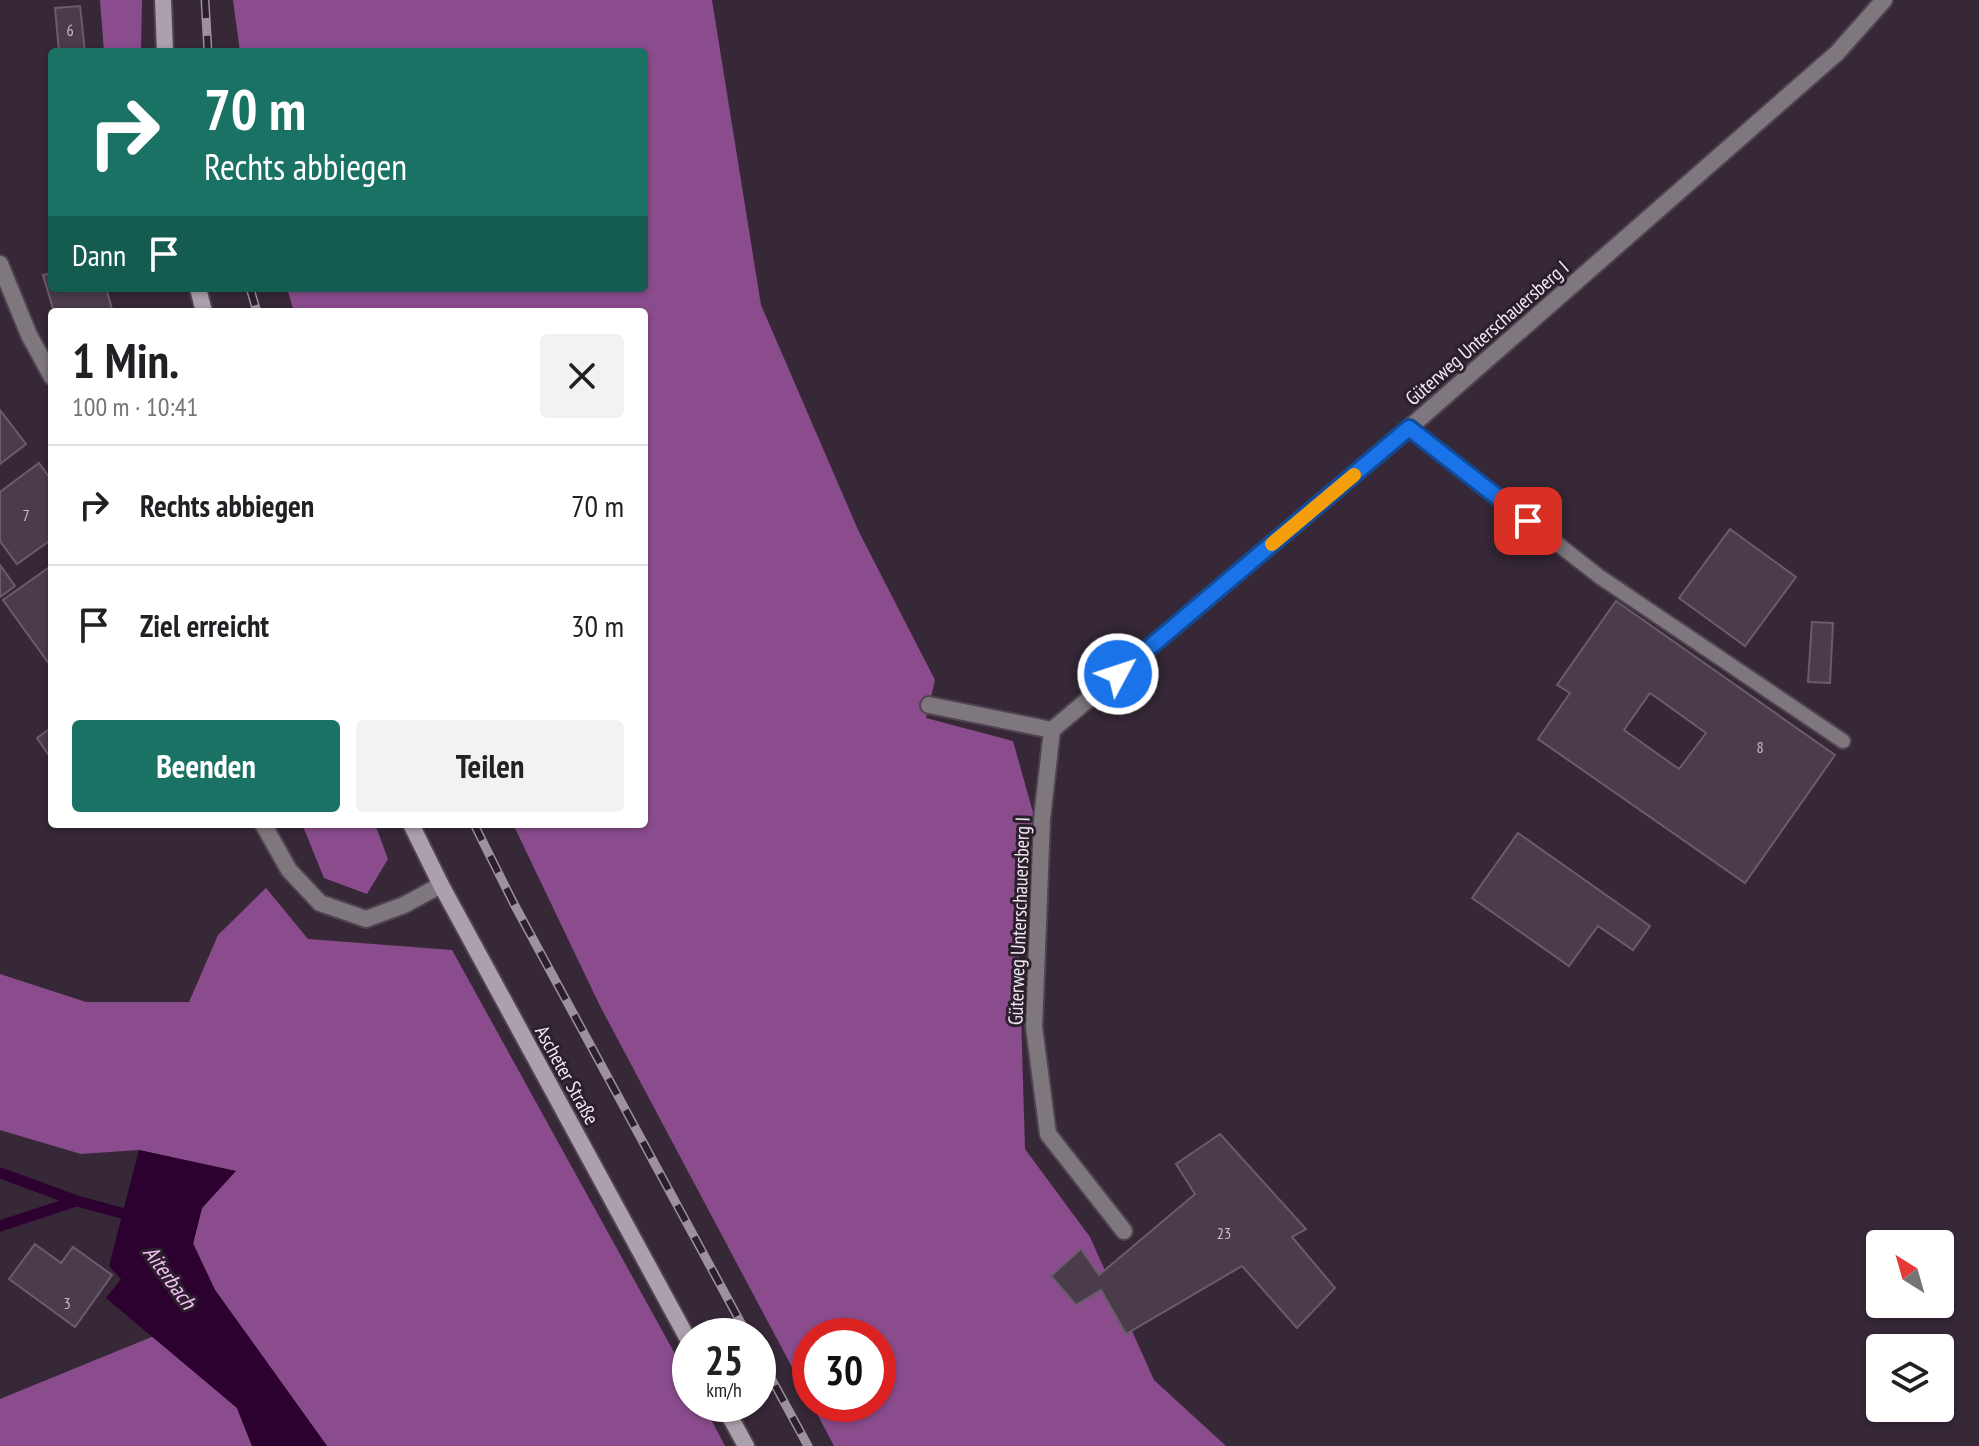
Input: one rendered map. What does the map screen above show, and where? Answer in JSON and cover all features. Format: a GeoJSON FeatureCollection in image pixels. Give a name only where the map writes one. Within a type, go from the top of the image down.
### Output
{"type":"FeatureCollection","features":[{"type":"Feature","properties":{"kind":"main road"},"geometry":{"type":"LineString","coordinates":[[163,0],[165,48]]}},
{"type":"Feature","properties":{"kind":"main road","name":"Ascheter Straße"},"geometry":{"type":"LineString","coordinates":[[413,828],[676,1318]]}},
{"type":"Feature","properties":{"kind":"main road"},"geometry":{"type":"LineString","coordinates":[[733,1422],[746,1446]]}},
{"type":"Feature","properties":{"kind":"street","name":"Güterweg Unterschauersberg I"},"geometry":{"type":"LineString","coordinates":[[1124,1231],[1048,1134],[1034,1027],[1042,819],[1052,730],[1409,428],[1837,53],[1884,0]]}},
{"type":"Feature","properties":{"kind":"street"},"geometry":{"type":"LineString","coordinates":[[0,264],[29,335],[48,370]]}},
{"type":"Feature","properties":{"kind":"street"},"geometry":{"type":"LineString","coordinates":[[929,705],[1052,730]]}},
{"type":"Feature","properties":{"kind":"street"},"geometry":{"type":"LineString","coordinates":[[265,828],[289,870],[320,903],[366,919],[404,905],[441,885]]}},
{"type":"Feature","properties":{"kind":"lane"},"geometry":{"type":"LineString","coordinates":[[1409,428],[1600,577],[1843,741]]}},
{"type":"Feature","properties":{"kind":"shaded area"},"geometry":{"type":"Polygon","coordinates":[[[100,0],[142,0],[141,48],[104,48],[100,0]]]}},
{"type":"Feature","properties":{"kind":"shaded area"},"geometry":{"type":"Polygon","coordinates":[[[233,0],[712,0],[761,305],[859,532],[935,680],[926,718],[1013,741],[1034,816],[1019,947],[1025,1149],[1090,1237],[1154,1380],[1226,1446],[834,1446],[821,1422],[896,1422],[896,1318],[792,1318],[792,1367],[776,1337],[776,1318],[766,1318],[600,1006],[515,828],[648,828],[648,308],[293,308],[288,292],[648,292],[648,48],[239,48],[233,0]]]}},
{"type":"Feature","properties":{"kind":"shaded area"},"geometry":{"type":"Polygon","coordinates":[[[304,828],[376,828],[388,859],[367,894],[324,878],[304,828]]]}},
{"type":"Feature","properties":{"kind":"shaded area"},"geometry":{"type":"Polygon","coordinates":[[[266,888],[308,939],[452,950],[672,1348],[672,1422],[712,1422],[725,1446],[327,1446],[215,1290],[193,1243],[202,1208],[235,1171],[139,1150],[81,1154],[0,1130],[0,974],[86,1002],[189,1002],[218,935],[266,888]]]}},
{"type":"Feature","properties":{"kind":"shaded area"},"geometry":{"type":"Polygon","coordinates":[[[154,1336],[237,1408],[252,1446],[0,1446],[0,1399],[154,1336]]]}},
{"type":"Feature","properties":{"kind":"water"},"geometry":{"type":"Polygon","coordinates":[[[139,1150],[236,1171],[202,1208],[193,1244],[215,1290],[327,1446],[252,1446],[237,1408],[106,1298],[121,1279],[109,1266],[139,1150]]]}},
{"type":"Feature","properties":{"kind":"building"},"geometry":{"type":"Polygon","coordinates":[[[80,6],[85,48],[59,48],[55,8],[80,6]]]}},
{"type":"Feature","properties":{"kind":"building"},"geometry":{"type":"Polygon","coordinates":[[[48,274],[48,292],[43,275],[48,274]]]}},
{"type":"Feature","properties":{"kind":"building"},"geometry":{"type":"Polygon","coordinates":[[[48,292],[107,292],[112,308],[53,308],[48,292]]]}},
{"type":"Feature","properties":{"kind":"building"},"geometry":{"type":"Polygon","coordinates":[[[0,410],[26,444],[0,464],[0,410]]]}},
{"type":"Feature","properties":{"kind":"building"},"geometry":{"type":"Polygon","coordinates":[[[39,463],[48,475],[48,542],[17,564],[0,541],[0,492],[39,463]]]}},
{"type":"Feature","properties":{"kind":"building"},"geometry":{"type":"Polygon","coordinates":[[[1730,529],[1796,577],[1745,646],[1679,598],[1730,529]]]}},
{"type":"Feature","properties":{"kind":"building"},"geometry":{"type":"Polygon","coordinates":[[[0,565],[15,586],[0,597],[0,565]]]}},
{"type":"Feature","properties":{"kind":"building"},"geometry":{"type":"Polygon","coordinates":[[[48,569],[48,662],[3,600],[48,569]]]}},
{"type":"Feature","properties":{"kind":"building"},"geometry":{"type":"Polygon","coordinates":[[[1616,601],[1835,755],[1745,883],[1538,739],[1570,693],[1557,685],[1616,601]],[[1650,693],[1624,730],[1679,769],[1706,733],[1650,693]]]}},
{"type":"Feature","properties":{"kind":"building"},"geometry":{"type":"Polygon","coordinates":[[[1812,622],[1833,623],[1830,683],[1808,682],[1812,622]]]}},
{"type":"Feature","properties":{"kind":"building"},"geometry":{"type":"Polygon","coordinates":[[[48,730],[48,754],[37,738],[48,730]]]}},
{"type":"Feature","properties":{"kind":"building"},"geometry":{"type":"Polygon","coordinates":[[[1518,833],[1650,926],[1633,950],[1598,926],[1569,966],[1472,898],[1518,833]]]}},
{"type":"Feature","properties":{"kind":"building"},"geometry":{"type":"Polygon","coordinates":[[[1220,1134],[1306,1229],[1292,1237],[1335,1288],[1297,1328],[1242,1266],[1126,1334],[1101,1290],[1076,1305],[1051,1276],[1081,1249],[1099,1275],[1195,1194],[1176,1164],[1220,1134]]]}},
{"type":"Feature","properties":{"kind":"building"},"geometry":{"type":"Polygon","coordinates":[[[35,1244],[61,1263],[73,1247],[112,1275],[75,1327],[9,1279],[35,1244]]]}},
{"type":"Feature","properties":{"kind":"waterway","name":"Aiterbach"},"geometry":{"type":"LineString","coordinates":[[0,1173],[77,1201],[125,1214],[132,1224]]}},
{"type":"Feature","properties":{"kind":"waterway"},"geometry":{"type":"LineString","coordinates":[[0,1226],[76,1201]]}},
{"type":"Feature","properties":{"kind":"railway"},"geometry":{"type":"LineString","coordinates":[[205,0],[208,48]]}},
{"type":"Feature","properties":{"kind":"railway"},"geometry":{"type":"LineString","coordinates":[[251,292],[256,308]]}},
{"type":"Feature","properties":{"kind":"railway"},"geometry":{"type":"LineString","coordinates":[[476,828],[738,1318]]}},
{"type":"Feature","properties":{"kind":"railway"},"geometry":{"type":"LineString","coordinates":[[776,1387],[808,1446]]}},
{"type":"Feature","properties":{"kind":"slow traffic"},"geometry":{"type":"LineString","coordinates":[[1272,544],[1354,475]]}},
{"type":"Feature","properties":{"kind":"route"},"geometry":{"type":"LineString","coordinates":[[1118,674],[1409,428],[1528,521]]}}]}
